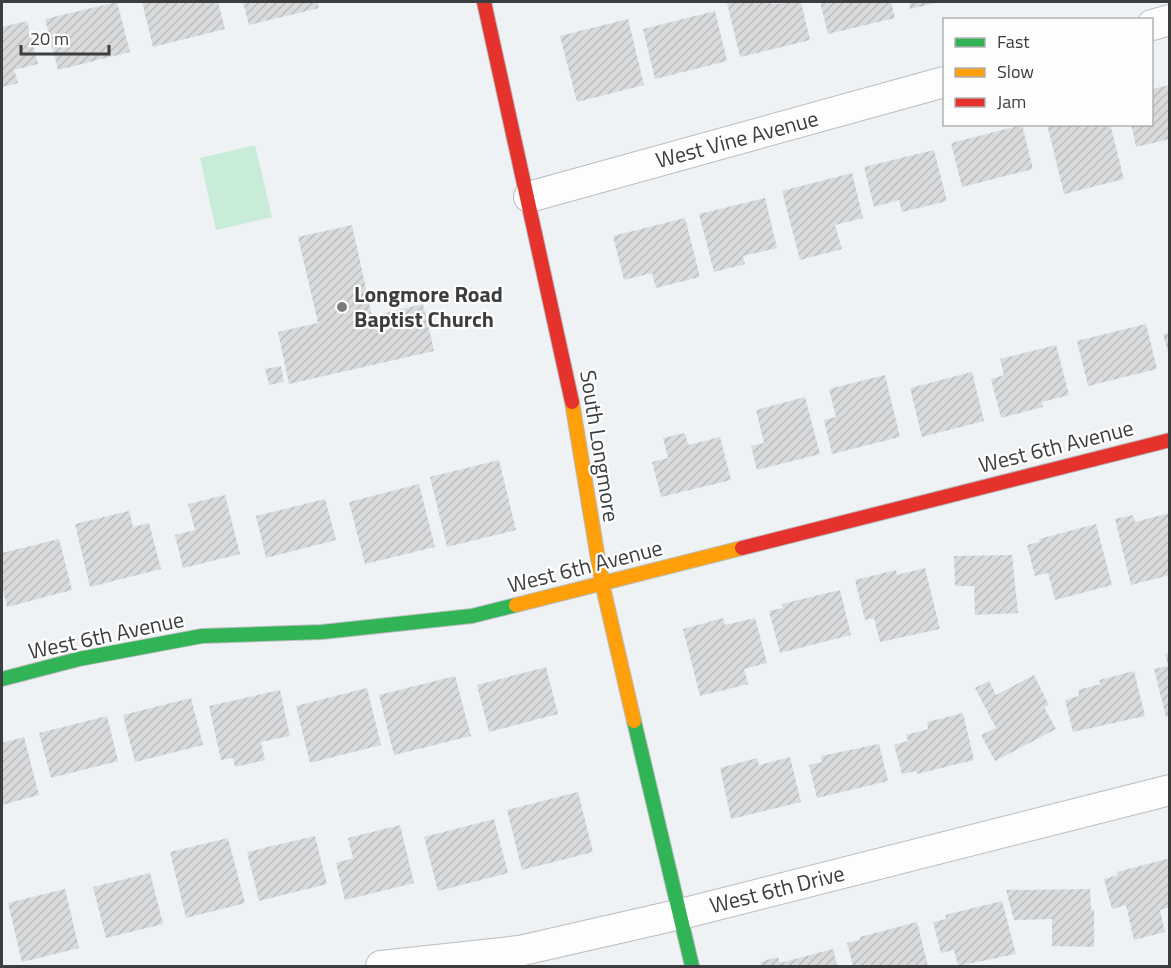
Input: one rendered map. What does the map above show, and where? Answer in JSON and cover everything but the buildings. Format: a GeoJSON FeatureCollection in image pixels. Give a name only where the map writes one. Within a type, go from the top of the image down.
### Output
{"type":"FeatureCollection","features":[{"type":"Feature","properties":{"kind":"street","name":"South Longmore"},"geometry":{"type":"LineString","coordinates":[[484,2],[568,375],[602,583],[692,966]]}},
{"type":"Feature","properties":{"kind":"street"},"geometry":{"type":"LineString","coordinates":[[1153,25],[1170,20]]}},
{"type":"Feature","properties":{"kind":"street","name":"West Vine Avenue"},"geometry":{"type":"LineString","coordinates":[[529,197],[943,83]]}},
{"type":"Feature","properties":{"kind":"street","name":"West 6th Avenue"},"geometry":{"type":"LineString","coordinates":[[2,679],[79,659],[202,636],[322,632],[472,616],[1170,440]]}},
{"type":"Feature","properties":{"kind":"street","name":"West 6th Drive"},"geometry":{"type":"LineString","coordinates":[[381,966],[519,951],[681,914],[1170,790]]}},
{"type":"Feature","properties":{"kind":"green space"},"geometry":{"type":"Polygon","coordinates":[[[255,145],[272,217],[216,230],[200,158],[255,145]]]}},
{"type":"Feature","properties":{"kind":"traffic: fast"},"geometry":{"type":"LineString","coordinates":[[2,679],[79,659],[202,636],[322,632],[472,616],[516,605]]}},
{"type":"Feature","properties":{"kind":"traffic: fast"},"geometry":{"type":"LineString","coordinates":[[634,721],[692,966]]}},
{"type":"Feature","properties":{"kind":"traffic: slow"},"geometry":{"type":"LineString","coordinates":[[572,402],[602,583],[634,721]]}},
{"type":"Feature","properties":{"kind":"traffic: slow"},"geometry":{"type":"LineString","coordinates":[[516,605],[742,548]]}},
{"type":"Feature","properties":{"kind":"traffic: jam"},"geometry":{"type":"LineString","coordinates":[[484,2],[572,402]]}},
{"type":"Feature","properties":{"kind":"traffic: jam"},"geometry":{"type":"LineString","coordinates":[[742,548],[1170,440]]}},
{"type":"Feature","properties":{"kind":"place","name":"Longmore Road Baptist Church"},"geometry":{"type":"Point","coordinates":[342,307]}}]}
